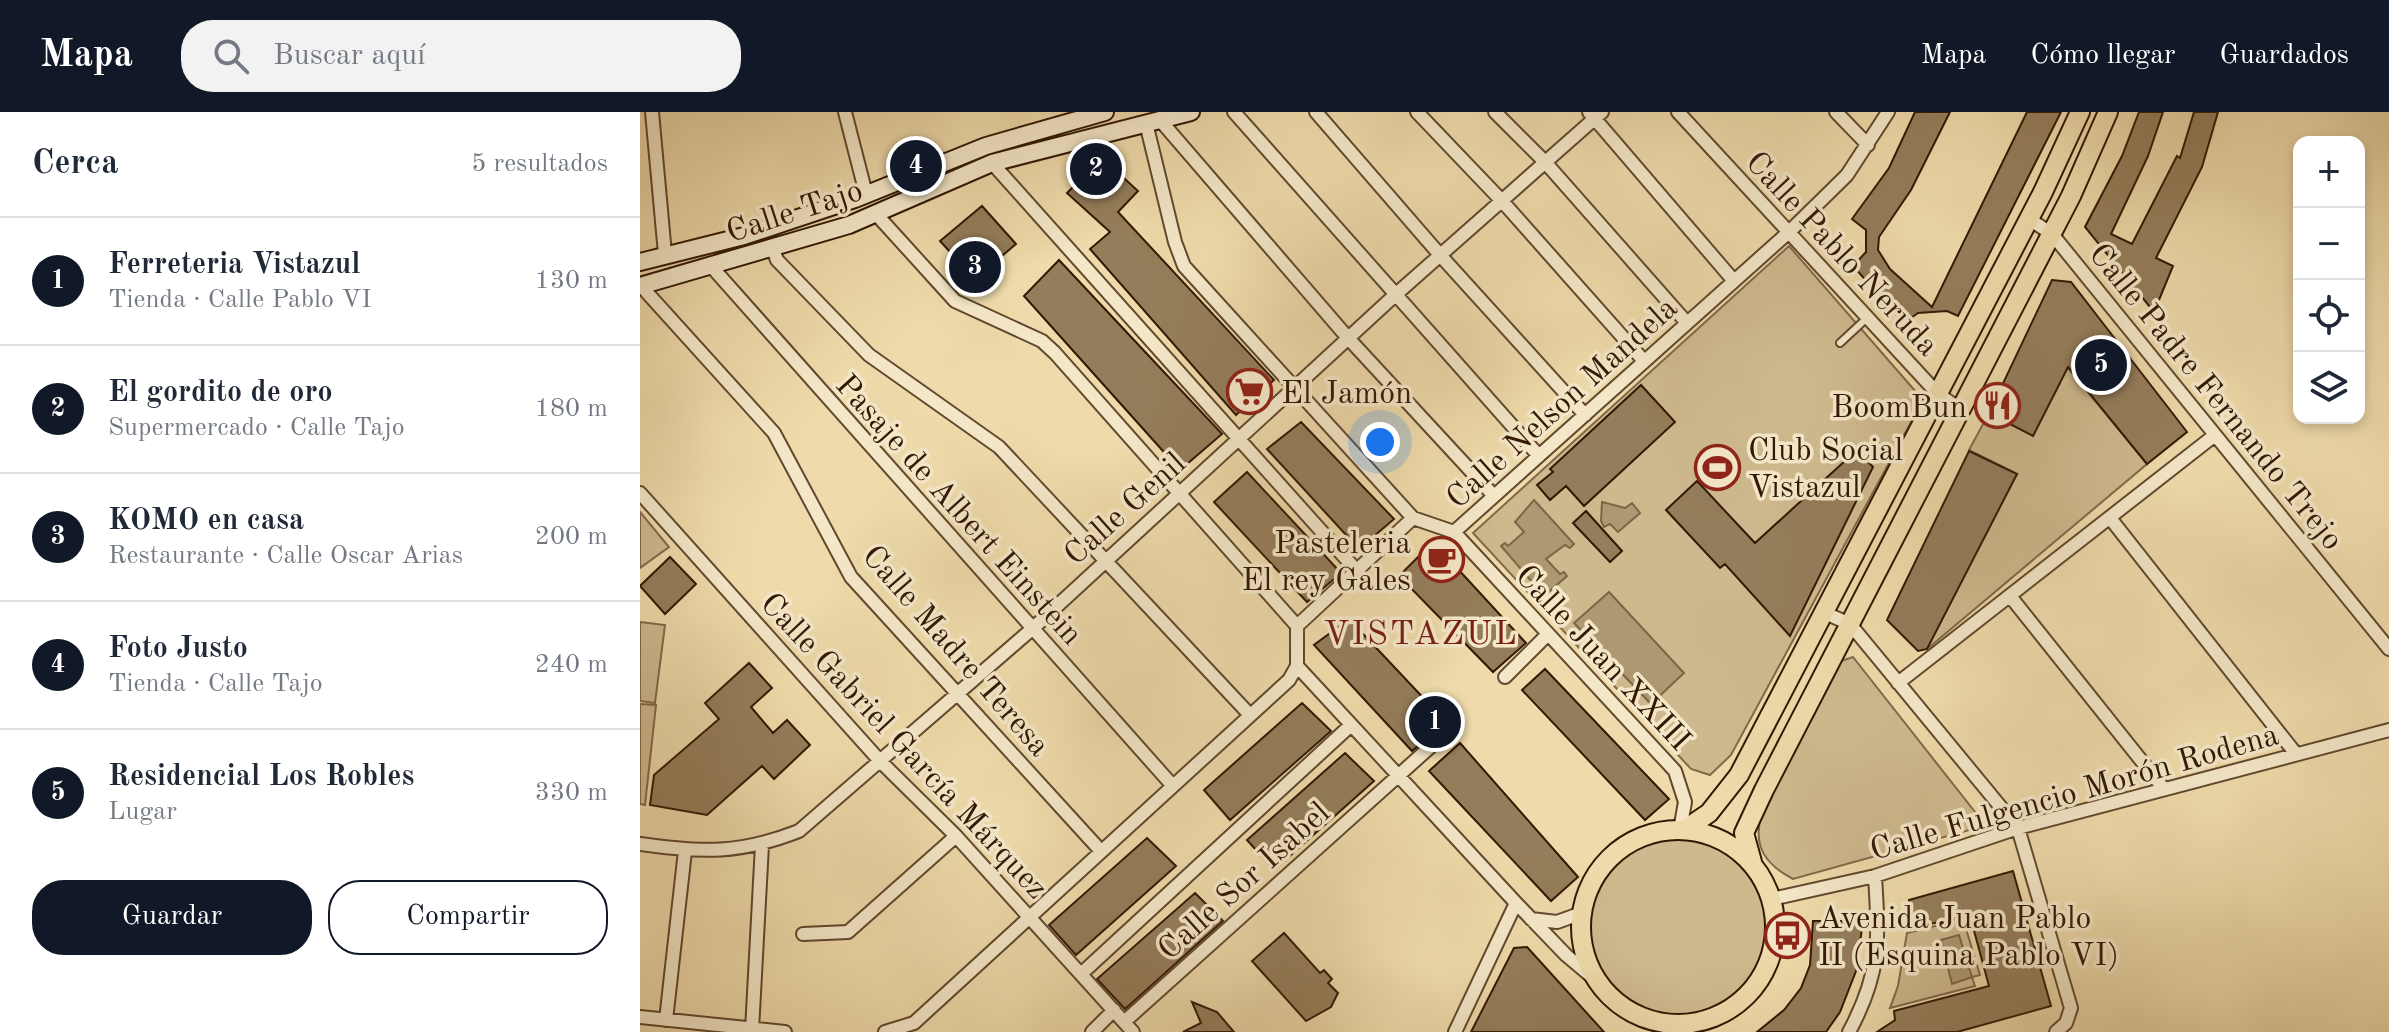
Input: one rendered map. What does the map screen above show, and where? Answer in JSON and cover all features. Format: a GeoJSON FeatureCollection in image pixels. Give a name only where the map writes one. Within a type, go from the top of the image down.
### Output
{"type":"FeatureCollection","features":[{"type":"Feature","properties":{"kind":"main road"},"geometry":{"type":"LineString","coordinates":[[1682,830],[1709,813],[1739,775],[2029,219],[2080,112]]}},
{"type":"Feature","properties":{"kind":"main road"},"geometry":{"type":"LineString","coordinates":[[1752,862],[1732,846],[1709,835],[1682,830],[1652,834],[1626,845],[1610,858],[1590,887],[1582,913],[1581,937],[1587,960],[1598,982],[1613,1000],[1633,1013],[1664,1023],[1697,1022],[1735,1005],[1752,991],[1769,963],[1776,931],[1772,899],[1752,862],[1744,833],[2052,234],[2108,112]]}},
{"type":"Feature","properties":{"kind":"main road"},"geometry":{"type":"LineString","coordinates":[[1625,1032],[1633,1013]]}},
{"type":"Feature","properties":{"kind":"street"},"geometry":{"type":"LineString","coordinates":[[652,112],[665,254]]}},
{"type":"Feature","properties":{"kind":"street"},"geometry":{"type":"LineString","coordinates":[[845,112],[866,194]]}},
{"type":"Feature","properties":{"kind":"street","name":"Calle Tajo"},"geometry":{"type":"LineString","coordinates":[[640,262],[744,236],[866,194],[986,146],[1105,112]]}},
{"type":"Feature","properties":{"kind":"street","name":"Calle Tajo"},"geometry":{"type":"LineString","coordinates":[[641,286],[773,249],[876,214],[992,163],[1148,117],[1191,112]]}},
{"type":"Feature","properties":{"kind":"street"},"geometry":{"type":"LineString","coordinates":[[1234,112],[1539,456]]}},
{"type":"Feature","properties":{"kind":"street"},"geometry":{"type":"LineString","coordinates":[[1316,112],[1585,415]]}},
{"type":"Feature","properties":{"kind":"street"},"geometry":{"type":"LineString","coordinates":[[1417,112],[1502,201],[1644,361]]}},
{"type":"Feature","properties":{"kind":"street"},"geometry":{"type":"LineString","coordinates":[[1495,112],[1545,162],[1687,323]]}},
{"type":"Feature","properties":{"kind":"street","name":"Calle Pablo Neruda"},"geometry":{"type":"LineString","coordinates":[[1678,112],[1938,394],[1961,410]]}},
{"type":"Feature","properties":{"kind":"street"},"geometry":{"type":"LineString","coordinates":[[1836,112],[1868,145]]}},
{"type":"Feature","properties":{"kind":"street","name":"Calle Nelson Mandela"},"geometry":{"type":"LineString","coordinates":[[1297,626],[1413,518],[1454,532],[1790,231],[1847,175],[1888,112]]}},
{"type":"Feature","properties":{"kind":"street"},"geometry":{"type":"LineString","coordinates":[[1595,114],[1734,281]]}},
{"type":"Feature","properties":{"kind":"street","name":"Calle Genil"},"geometry":{"type":"LineString","coordinates":[[640,844],[685,851],[724,852],[762,845],[799,831],[1032,629],[1595,114]]}},
{"type":"Feature","properties":{"kind":"street"},"geometry":{"type":"LineString","coordinates":[[1148,117],[1494,496]]}},
{"type":"Feature","properties":{"kind":"street"},"geometry":{"type":"LineString","coordinates":[[1148,117],[1175,242],[1184,266],[1413,518]]}},
{"type":"Feature","properties":{"kind":"street"},"geometry":{"type":"LineString","coordinates":[[992,163],[1357,571]]}},
{"type":"Feature","properties":{"kind":"street"},"geometry":{"type":"LineString","coordinates":[[876,214],[955,301],[1042,341],[1297,626],[1297,666],[1289,680],[1028,916],[914,1028],[885,1032]]}},
{"type":"Feature","properties":{"kind":"street","name":"Calle Padre Fernando Trejo"},"geometry":{"type":"LineString","coordinates":[[2029,219],[2052,234],[2389,649]]}},
{"type":"Feature","properties":{"kind":"street"},"geometry":{"type":"LineString","coordinates":[[773,249],[777,260],[869,355],[920,395],[999,447],[1250,715]]}},
{"type":"Feature","properties":{"kind":"street","name":"Pasaje de Albert Einstein"},"geometry":{"type":"LineString","coordinates":[[711,266],[1172,785]]}},
{"type":"Feature","properties":{"kind":"street","name":"Calle Madre Teresa"},"geometry":{"type":"LineString","coordinates":[[641,286],[774,433],[851,577],[1100,850]]}},
{"type":"Feature","properties":{"kind":"street"},"geometry":{"type":"LineString","coordinates":[[1898,683],[2215,435]]}},
{"type":"Feature","properties":{"kind":"street","name":"Calle Gabriel García Márquez"},"geometry":{"type":"LineString","coordinates":[[640,493],[880,761],[956,836],[1128,1027]]}},
{"type":"Feature","properties":{"kind":"street"},"geometry":{"type":"LineString","coordinates":[[2110,518],[2296,754]]}},
{"type":"Feature","properties":{"kind":"street","name":"Calle Juan XXIII"},"geometry":{"type":"LineString","coordinates":[[1454,532],[1675,771],[1685,802],[1682,830]]}},
{"type":"Feature","properties":{"kind":"street"},"geometry":{"type":"LineString","coordinates":[[2010,596],[2164,789]]}},
{"type":"Feature","properties":{"kind":"street"},"geometry":{"type":"LineString","coordinates":[[1825,613],[1850,624],[2018,828],[2071,1008],[2066,1023],[2056,1032]]}},
{"type":"Feature","properties":{"kind":"street"},"geometry":{"type":"LineString","coordinates":[[1505,677],[1547,635]]}},
{"type":"Feature","properties":{"kind":"street"},"geometry":{"type":"LineString","coordinates":[[1297,666],[1531,919],[1598,982]]}},
{"type":"Feature","properties":{"kind":"street"},"geometry":{"type":"LineString","coordinates":[[1081,974],[1351,725]]}},
{"type":"Feature","properties":{"kind":"street","name":"Calle Fulgencio Morón Rodena"},"geometry":{"type":"LineString","coordinates":[[1772,899],[1875,876],[2018,828],[2389,730]]}},
{"type":"Feature","properties":{"kind":"street","name":"Calle Sor Isabel"},"geometry":{"type":"LineString","coordinates":[[1128,1027],[1448,731]]}},
{"type":"Feature","properties":{"kind":"street"},"geometry":{"type":"LineString","coordinates":[[803,934],[848,932],[956,836]]}},
{"type":"Feature","properties":{"kind":"street"},"geometry":{"type":"LineString","coordinates":[[752,1030],[762,845]]}},
{"type":"Feature","properties":{"kind":"street"},"geometry":{"type":"LineString","coordinates":[[666,1020],[685,851]]}},
{"type":"Feature","properties":{"kind":"street"},"geometry":{"type":"LineString","coordinates":[[1849,1032],[1864,1004],[1880,946],[1875,876]]}},
{"type":"Feature","properties":{"kind":"street"},"geometry":{"type":"LineString","coordinates":[[1455,1032],[1516,903]]}},
{"type":"Feature","properties":{"kind":"street"},"geometry":{"type":"LineString","coordinates":[[1531,919],[1557,922],[1582,913]]}},
{"type":"Feature","properties":{"kind":"street"},"geometry":{"type":"LineString","coordinates":[[1092,1032],[1114,1010]]}},
{"type":"Feature","properties":{"kind":"street"},"geometry":{"type":"LineString","coordinates":[[640,1017],[785,1032]]}},
{"type":"Feature","properties":{"kind":"lane"},"geometry":{"type":"LineString","coordinates":[[1840,343],[1868,317]]}},
{"type":"Feature","properties":{"kind":"shaded area","name":"Club Social Vistazul"},"geometry":{"type":"Polygon","coordinates":[[[1789,246],[1923,400],[1731,755],[1710,775],[1691,769],[1473,533],[1789,246]]]}},
{"type":"Feature","properties":{"kind":"shaded area"},"geometry":{"type":"Polygon","coordinates":[[[2039,332],[2147,464],[1926,650],[2017,474],[1969,450],[1989,413],[2033,436],[2060,383],[2039,332]]]}},
{"type":"Feature","properties":{"kind":"shaded area"},"geometry":{"type":"Polygon","coordinates":[[[1534,500],[1574,544],[1570,548],[1565,545],[1546,559],[1560,574],[1564,572],[1567,576],[1544,596],[1501,546],[1505,543],[1508,546],[1524,532],[1515,522],[1534,500]]]}},
{"type":"Feature","properties":{"kind":"shaded area"},"geometry":{"type":"Polygon","coordinates":[[[1602,502],[1625,508],[1632,503],[1640,513],[1618,532],[1610,524],[1604,527],[1601,521],[1602,502]]]}},
{"type":"Feature","properties":{"kind":"shaded area"},"geometry":{"type":"Polygon","coordinates":[[[640,512],[669,547],[640,568],[640,512]]]}},
{"type":"Feature","properties":{"kind":"shaded area"},"geometry":{"type":"Polygon","coordinates":[[[1609,592],[1684,673],[1651,704],[1574,623],[1609,592]]]}},
{"type":"Feature","properties":{"kind":"shaded area"},"geometry":{"type":"Polygon","coordinates":[[[640,622],[665,625],[655,703],[640,701],[640,622]]]}},
{"type":"Feature","properties":{"kind":"shaded area"},"geometry":{"type":"Polygon","coordinates":[[[1853,657],[1979,817],[1973,829],[1793,879],[1768,861],[1760,845],[1761,815],[1841,661],[1853,657]]]}},
{"type":"Feature","properties":{"kind":"shaded area"},"geometry":{"type":"Polygon","coordinates":[[[640,704],[656,705],[645,805],[640,804],[640,704]]]}},
{"type":"Feature","properties":{"kind":"shaded area"},"geometry":{"type":"Polygon","coordinates":[[[1679,831],[1716,838],[1747,859],[1768,890],[1775,927],[1768,964],[1747,995],[1716,1016],[1679,1023],[1642,1016],[1611,995],[1590,964],[1583,927],[1590,890],[1611,859],[1642,838],[1679,831]]]}},
{"type":"Feature","properties":{"kind":"shaded area"},"geometry":{"type":"Polygon","coordinates":[[[1963,919],[1980,975],[1972,977],[1975,986],[1890,1008],[1898,986],[1907,933],[1963,919]]]}},
{"type":"Feature","properties":{"kind":"shaded area"},"geometry":{"type":"Polygon","coordinates":[[[1959,935],[1972,977],[1952,984],[1941,940],[1959,935]]]}},
{"type":"Feature","properties":{"kind":"building"},"geometry":{"type":"Polygon","coordinates":[[[1915,112],[1950,112],[1911,190],[1879,237],[1878,250],[1890,269],[1932,307],[2027,112],[2061,112],[1958,316],[1947,311],[1918,313],[1904,323],[1853,266],[1866,252],[1866,230],[1852,219],[1889,168],[1915,112]]]}},
{"type":"Feature","properties":{"kind":"building"},"geometry":{"type":"Polygon","coordinates":[[[2139,112],[2163,112],[2148,156],[2111,234],[2132,244],[2177,156],[2180,158],[2194,112],[2218,112],[2202,167],[2156,258],[2173,266],[2154,312],[2085,227],[2122,156],[2139,112]]]}},
{"type":"Feature","properties":{"kind":"building"},"geometry":{"type":"Polygon","coordinates":[[[1102,158],[1138,191],[1118,212],[1274,380],[1236,415],[1090,249],[1110,232],[1067,193],[1102,158]]]}},
{"type":"Feature","properties":{"kind":"building"},"geometry":{"type":"Polygon","coordinates":[[[982,206],[1016,244],[975,279],[940,241],[982,206]]]}},
{"type":"Feature","properties":{"kind":"building"},"geometry":{"type":"Polygon","coordinates":[[[1059,260],[1222,434],[1180,470],[1024,296],[1059,260]]]}},
{"type":"Feature","properties":{"kind":"building"},"geometry":{"type":"Polygon","coordinates":[[[2052,280],[2071,282],[2187,432],[2147,464],[2068,367],[2033,436],[1989,413],[2052,280]]]}},
{"type":"Feature","properties":{"kind":"building"},"geometry":{"type":"Polygon","coordinates":[[[1641,385],[1675,422],[1584,506],[1566,486],[1550,500],[1537,485],[1553,472],[1550,469],[1641,385]]]}},
{"type":"Feature","properties":{"kind":"building"},"geometry":{"type":"Polygon","coordinates":[[[1301,422],[1394,519],[1359,549],[1267,449],[1301,422]]]}},
{"type":"Feature","properties":{"kind":"building"},"geometry":{"type":"Polygon","coordinates":[[[1857,450],[1873,467],[1790,636],[1725,564],[1720,568],[1666,510],[1697,481],[1755,543],[1857,450]]]}},
{"type":"Feature","properties":{"kind":"building"},"geometry":{"type":"Polygon","coordinates":[[[1969,451],[2017,474],[1927,649],[1918,651],[1887,620],[1969,451]]]}},
{"type":"Feature","properties":{"kind":"building"},"geometry":{"type":"Polygon","coordinates":[[[1247,472],[1341,573],[1307,602],[1214,502],[1247,472]]]}},
{"type":"Feature","properties":{"kind":"building"},"geometry":{"type":"Polygon","coordinates":[[[1586,511],[1622,551],[1610,562],[1573,523],[1586,511]]]}},
{"type":"Feature","properties":{"kind":"building"},"geometry":{"type":"Polygon","coordinates":[[[1433,542],[1526,643],[1493,672],[1399,576],[1433,542]]]}},
{"type":"Feature","properties":{"kind":"building"},"geometry":{"type":"Polygon","coordinates":[[[670,557],[696,584],[665,614],[640,586],[670,557]]]}},
{"type":"Feature","properties":{"kind":"building"},"geometry":{"type":"Polygon","coordinates":[[[1349,619],[1446,722],[1412,751],[1314,645],[1349,619]]]}},
{"type":"Feature","properties":{"kind":"building"},"geometry":{"type":"Polygon","coordinates":[[[749,663],[772,688],[751,707],[773,733],[787,720],[810,745],[774,779],[762,766],[707,815],[650,805],[654,775],[719,719],[705,703],[749,663]]]}},
{"type":"Feature","properties":{"kind":"building"},"geometry":{"type":"Polygon","coordinates":[[[1545,669],[1669,799],[1645,820],[1522,690],[1545,669]]]}},
{"type":"Feature","properties":{"kind":"building"},"geometry":{"type":"Polygon","coordinates":[[[1302,703],[1331,731],[1230,820],[1204,790],[1302,703]]]}},
{"type":"Feature","properties":{"kind":"building"},"geometry":{"type":"Polygon","coordinates":[[[1460,743],[1578,877],[1551,901],[1429,771],[1460,743]]]}},
{"type":"Feature","properties":{"kind":"building"},"geometry":{"type":"Polygon","coordinates":[[[1345,753],[1374,781],[1274,870],[1247,840],[1345,753]]]}},
{"type":"Feature","properties":{"kind":"building"},"geometry":{"type":"Polygon","coordinates":[[[1147,838],[1176,866],[1076,955],[1049,925],[1147,838]]]}},
{"type":"Feature","properties":{"kind":"building"},"geometry":{"type":"Polygon","coordinates":[[[2013,871],[2051,1006],[1957,1032],[1877,1032],[1895,1020],[1894,1011],[1989,986],[1970,916],[1914,927],[1909,900],[2013,871]]]}},
{"type":"Feature","properties":{"kind":"building"},"geometry":{"type":"Polygon","coordinates":[[[1195,893],[1223,921],[1125,1009],[1097,979],[1195,893]]]}},
{"type":"Feature","properties":{"kind":"building"},"geometry":{"type":"Polygon","coordinates":[[[1813,921],[1863,921],[1856,971],[1840,1012],[1826,1032],[1757,1032],[1784,1010],[1801,988],[1810,965],[1813,921]]]}},
{"type":"Feature","properties":{"kind":"building"},"geometry":{"type":"Polygon","coordinates":[[[1284,933],[1320,973],[1324,970],[1332,979],[1328,983],[1338,993],[1331,1007],[1306,1021],[1252,961],[1284,933]]]}},
{"type":"Feature","properties":{"kind":"building"},"geometry":{"type":"Polygon","coordinates":[[[1527,947],[1604,1032],[1471,1032],[1514,948],[1527,947]]]}},
{"type":"Feature","properties":{"kind":"building"},"geometry":{"type":"Polygon","coordinates":[[[1192,1002],[1217,1012],[1234,1032],[1183,1032],[1201,1023],[1192,1002]]]}},
{"type":"Feature","properties":{"kind":"place","name":"Foto Justo"},"geometry":{"type":"Point","coordinates":[916,166]}},
{"type":"Feature","properties":{"kind":"place","name":"El gordito de oro"},"geometry":{"type":"Point","coordinates":[1096,169]}},
{"type":"Feature","properties":{"kind":"place","name":"KOMO en casa"},"geometry":{"type":"Point","coordinates":[975,267]}},
{"type":"Feature","properties":{"kind":"place","name":"Residencial Los Robles"},"geometry":{"type":"Point","coordinates":[2101,365]}},
{"type":"Feature","properties":{"kind":"place","name":"El Jamón"},"geometry":{"type":"Point","coordinates":[1250,392]}},
{"type":"Feature","properties":{"kind":"place","name":"BoomBun"},"geometry":{"type":"Point","coordinates":[1998,406]}},
{"type":"Feature","properties":{"kind":"place","name":"Club Social Vistazul"},"geometry":{"type":"Point","coordinates":[1717,467]}},
{"type":"Feature","properties":{"kind":"place","name":"Pasteleria El rey Gales"},"geometry":{"type":"Point","coordinates":[1442,560]}},
{"type":"Feature","properties":{"kind":"place","name":"Ferreteria Vistazul"},"geometry":{"type":"Point","coordinates":[1435,722]}},
{"type":"Feature","properties":{"kind":"place","name":"Avenida Juan Pablo II (Esquina Pablo VI)"},"geometry":{"type":"Point","coordinates":[1787,935]}},
{"type":"Feature","properties":{"kind":"district","name":"VISTAZUL"},"geometry":{"type":"Point","coordinates":[1421,632]}}]}
